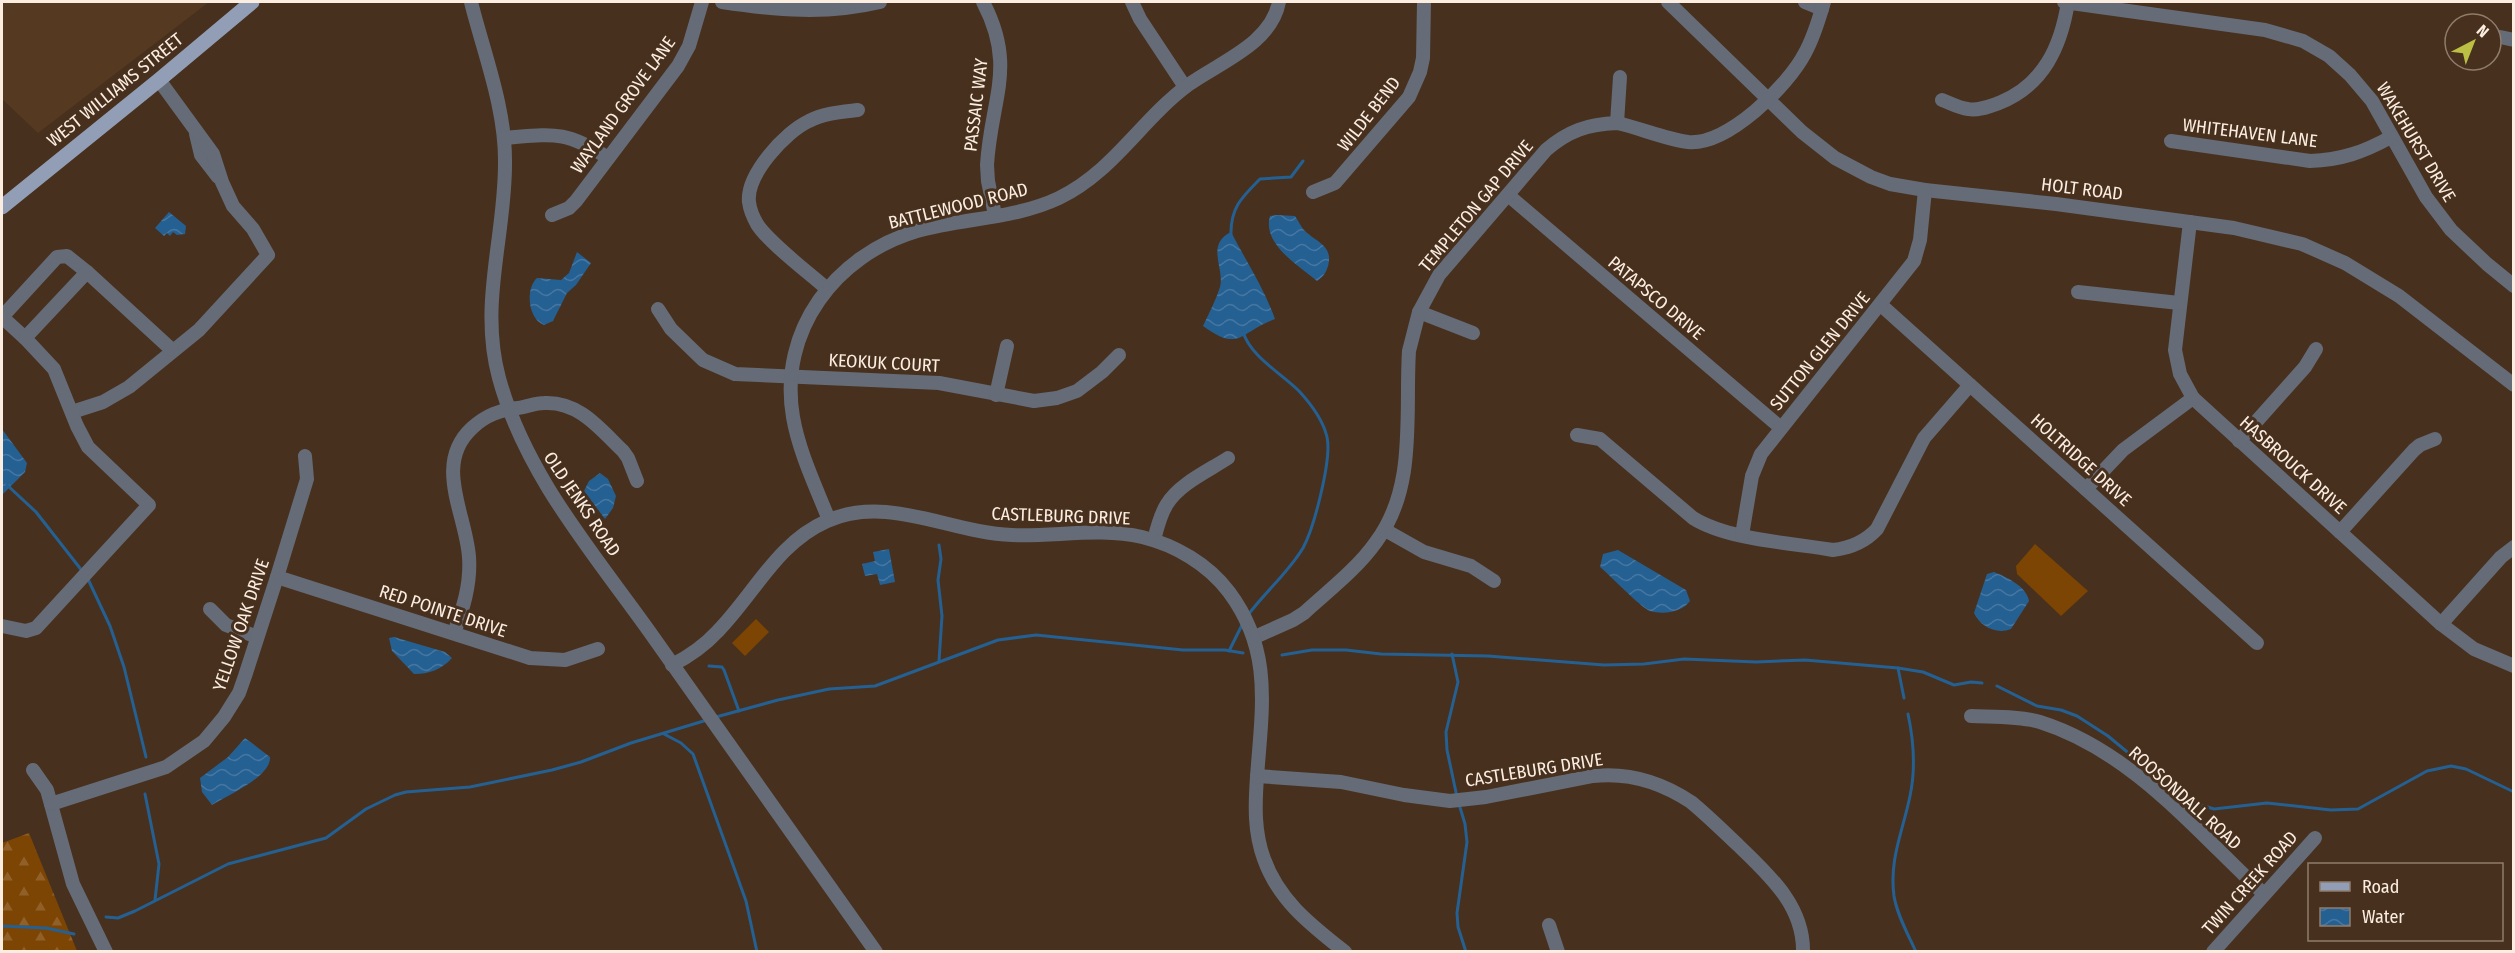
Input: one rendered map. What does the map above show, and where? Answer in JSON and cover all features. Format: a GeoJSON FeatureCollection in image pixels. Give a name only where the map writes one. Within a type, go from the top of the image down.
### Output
{"type":"FeatureCollection","features":[{"type":"Feature","properties":{"kind":"main road","name":"WEST WILLIAMS STREET"},"geometry":{"type":"LineString","coordinates":[[2,207],[252,2]]}},
{"type":"Feature","properties":{"kind":"street","name":"OLD JENKS ROAD"},"geometry":{"type":"LineString","coordinates":[[471,2],[496,97],[504,138],[506,164],[502,211],[490,299],[499,376],[508,409],[534,467],[876,951]]}},
{"type":"Feature","properties":{"kind":"street","name":"WAYLAND GROVE LANE"},"geometry":{"type":"LineString","coordinates":[[552,215],[569,208],[576,201],[687,51],[702,2]]}},
{"type":"Feature","properties":{"kind":"street"},"geometry":{"type":"LineString","coordinates":[[722,2],[805,11],[843,9],[880,2]]}},
{"type":"Feature","properties":{"kind":"street","name":"PASSAIC WAY"},"geometry":{"type":"LineString","coordinates":[[983,2],[998,37],[1002,62],[987,165],[995,215]]}},
{"type":"Feature","properties":{"kind":"street"},"geometry":{"type":"LineString","coordinates":[[1132,2],[1140,19],[1185,87]]}},
{"type":"Feature","properties":{"kind":"street","name":"BATTLEWOOD ROAD"},"geometry":{"type":"LineString","coordinates":[[829,520],[799,441],[793,418],[791,377],[801,335],[814,308],[827,289],[849,265],[885,243],[921,230],[1048,203],[1079,188],[1110,163],[1185,87],[1261,35],[1273,19],[1279,2]]}},
{"type":"Feature","properties":{"kind":"street","name":"WILDE BEND"},"geometry":{"type":"LineString","coordinates":[[1313,192],[1335,183],[1409,97],[1420,72],[1423,58],[1424,2]]}},
{"type":"Feature","properties":{"kind":"street","name":"HOLT ROAD"},"geometry":{"type":"LineString","coordinates":[[1668,2],[1766,99],[1802,132],[1844,164],[1890,184],[1924,190],[2056,204],[2190,222],[2234,228],[2285,239],[2345,263],[2399,296],[2514,386]]}},
{"type":"Feature","properties":{"kind":"street"},"geometry":{"type":"LineString","coordinates":[[1805,2],[1823,5]]}},
{"type":"Feature","properties":{"kind":"street"},"geometry":{"type":"LineString","coordinates":[[1942,100],[1968,110],[1979,109],[2002,101],[2025,88],[2051,60],[2061,37],[2067,2]]}},
{"type":"Feature","properties":{"kind":"street","name":"WAKEHURST DRIVE"},"geometry":{"type":"LineString","coordinates":[[2067,2],[2265,30],[2303,42],[2340,65],[2361,86],[2426,197],[2451,230],[2487,264],[2514,285]]}},
{"type":"Feature","properties":{"kind":"street","name":"TEMPLETON GAP DRIVE"},"geometry":{"type":"LineString","coordinates":[[1255,637],[1304,613],[1365,556],[1385,530],[1403,482],[1406,457],[1409,351],[1419,312],[1439,276],[1546,150],[1568,133],[1590,125],[1617,123],[1689,142],[1706,140],[1736,126],[1797,67],[1811,41],[1823,5]]}},
{"type":"Feature","properties":{"kind":"street"},"geometry":{"type":"LineString","coordinates":[[1617,123],[1620,77]]}},
{"type":"Feature","properties":{"kind":"street"},"geometry":{"type":"LineString","coordinates":[[72,412],[103,402],[129,387],[199,330],[268,255],[253,229],[233,206],[222,182],[201,155],[196,132],[159,80]]}},
{"type":"Feature","properties":{"kind":"street"},"geometry":{"type":"LineString","coordinates":[[827,289],[764,233],[752,213],[750,193],[762,166],[786,136],[795,129],[819,116],[858,110]]}},
{"type":"Feature","properties":{"kind":"street"},"geometry":{"type":"LineString","coordinates":[[504,138],[568,136],[586,143],[608,158]]}},
{"type":"Feature","properties":{"kind":"street","name":"WHITEHAVEN LANE"},"geometry":{"type":"LineString","coordinates":[[2171,141],[2310,161],[2354,155],[2391,137]]}},
{"type":"Feature","properties":{"kind":"street","name":"SUTTON GLEN DRIVE"},"geometry":{"type":"LineString","coordinates":[[1742,535],[1756,464],[1781,428],[1908,271],[1918,252],[1924,190]]}},
{"type":"Feature","properties":{"kind":"street","name":"PATAPSCO DRIVE"},"geometry":{"type":"LineString","coordinates":[[1508,195],[1781,428]]}},
{"type":"Feature","properties":{"kind":"street","name":"HASBROUCK DRIVE"},"geometry":{"type":"LineString","coordinates":[[2190,222],[2175,335],[2176,360],[2185,385],[2193,398],[2441,624],[2474,649],[2514,666]]}},
{"type":"Feature","properties":{"kind":"street"},"geometry":{"type":"LineString","coordinates":[[2,626],[26,631],[36,628],[149,505],[88,447],[54,369],[26,338],[2,317],[57,257],[67,256],[172,350]]}},
{"type":"Feature","properties":{"kind":"street"},"geometry":{"type":"LineString","coordinates":[[26,338],[87,272]]}},
{"type":"Feature","properties":{"kind":"street"},"geometry":{"type":"LineString","coordinates":[[2078,292],[2179,303]]}},
{"type":"Feature","properties":{"kind":"street","name":"HOLTRIDGE DRIVE"},"geometry":{"type":"LineString","coordinates":[[1881,305],[2257,643]]}},
{"type":"Feature","properties":{"kind":"street","name":"KEOKUK COURT"},"geometry":{"type":"LineString","coordinates":[[658,309],[679,339],[712,366],[735,375],[932,382],[1035,401],[1057,398],[1085,386],[1119,355]]}},
{"type":"Feature","properties":{"kind":"street"},"geometry":{"type":"LineString","coordinates":[[1419,312],[1473,333]]}},
{"type":"Feature","properties":{"kind":"street"},"geometry":{"type":"LineString","coordinates":[[996,395],[1007,346]]}},
{"type":"Feature","properties":{"kind":"street"},"geometry":{"type":"LineString","coordinates":[[2239,441],[2305,366],[2316,349]]}},
{"type":"Feature","properties":{"kind":"street"},"geometry":{"type":"LineString","coordinates":[[1577,435],[1600,439],[1705,525],[1742,535],[1833,550],[1852,546],[1866,539],[1882,521],[1924,438],[1970,385]]}},
{"type":"Feature","properties":{"kind":"street"},"geometry":{"type":"LineString","coordinates":[[2086,489],[2123,450],[2193,398]]}},
{"type":"Feature","properties":{"kind":"street"},"geometry":{"type":"LineString","coordinates":[[454,633],[466,596],[469,573],[468,547],[452,475],[456,453],[466,434],[479,421],[495,412],[546,403],[557,403],[577,410],[623,451],[637,481]]}},
{"type":"Feature","properties":{"kind":"street"},"geometry":{"type":"LineString","coordinates":[[2340,532],[2414,450],[2435,439]]}},
{"type":"Feature","properties":{"kind":"street","name":"YELLOW OAK DRIVE"},"geometry":{"type":"LineString","coordinates":[[51,804],[160,769],[178,760],[204,741],[225,717],[239,693],[277,577],[307,479],[305,456]]}},
{"type":"Feature","properties":{"kind":"street"},"geometry":{"type":"LineString","coordinates":[[1154,540],[1163,511],[1170,499],[1182,488],[1228,458]]}},
{"type":"Feature","properties":{"kind":"street","name":"CASTLEBURG DRIVE"},"geometry":{"type":"LineString","coordinates":[[672,665],[702,646],[720,629],[792,543],[829,520],[858,512],[888,511],[1011,535],[1131,535],[1154,540],[1187,555],[1212,574],[1233,598],[1255,637],[1261,665],[1262,690],[1255,808],[1257,832],[1263,857],[1281,893],[1305,920],[1346,951]]}},
{"type":"Feature","properties":{"kind":"street"},"geometry":{"type":"LineString","coordinates":[[1385,530],[1424,552],[1471,566],[1494,580]]}},
{"type":"Feature","properties":{"kind":"street"},"geometry":{"type":"LineString","coordinates":[[2441,624],[2501,557],[2514,547]]}},
{"type":"Feature","properties":{"kind":"street","name":"RED POINTE DRIVE"},"geometry":{"type":"LineString","coordinates":[[277,577],[496,648],[543,660],[574,658],[598,649]]}},
{"type":"Feature","properties":{"kind":"street"},"geometry":{"type":"LineString","coordinates":[[210,609],[226,625],[257,637]]}},
{"type":"Feature","properties":{"kind":"street","name":"ROOSONDALL ROAD"},"geometry":{"type":"LineString","coordinates":[[1971,716],[2038,722],[2101,749],[2136,774],[2264,894]]}},
{"type":"Feature","properties":{"kind":"street"},"geometry":{"type":"LineString","coordinates":[[33,770],[44,782],[73,884],[106,951]]}},
{"type":"Feature","properties":{"kind":"street","name":"CASTLEBURG DRIVE"},"geometry":{"type":"LineString","coordinates":[[1257,776],[1341,782],[1404,795],[1450,801],[1486,797],[1606,774],[1645,779],[1691,802],[1771,876],[1791,904],[1801,934],[1803,951]]}},
{"type":"Feature","properties":{"kind":"street","name":"TWIN CREEK ROAD"},"geometry":{"type":"LineString","coordinates":[[2213,951],[2315,838]]}},
{"type":"Feature","properties":{"kind":"street"},"geometry":{"type":"LineString","coordinates":[[1549,925],[1558,951]]}},
{"type":"Feature","properties":{"kind":"shaded area"},"geometry":{"type":"Polygon","coordinates":[[[2,2],[209,2],[38,133],[2,99],[2,2]]]}},
{"type":"Feature","properties":{"kind":"green space"},"geometry":{"type":"Polygon","coordinates":[[[2035,544],[2088,591],[2061,616],[2017,574],[2016,566],[2035,544]]]}},
{"type":"Feature","properties":{"kind":"green space"},"geometry":{"type":"Polygon","coordinates":[[[756,619],[769,632],[745,656],[732,643],[756,619]]]}},
{"type":"Feature","properties":{"kind":"green space"},"geometry":{"type":"Polygon","coordinates":[[[29,833],[77,951],[2,951],[2,843],[29,833]]]}},
{"type":"Feature","properties":{"kind":"water"},"geometry":{"type":"Polygon","coordinates":[[[169,212],[186,226],[185,234],[177,235],[173,232],[170,236],[167,233],[164,236],[155,228],[169,212]]]}},
{"type":"Feature","properties":{"kind":"water"},"geometry":{"type":"Polygon","coordinates":[[[1270,216],[1295,216],[1303,229],[1326,248],[1328,266],[1324,275],[1317,281],[1276,245],[1269,226],[1270,216]]]}},
{"type":"Feature","properties":{"kind":"water"},"geometry":{"type":"Polygon","coordinates":[[[1231,232],[1260,285],[1275,319],[1233,339],[1215,334],[1203,326],[1220,287],[1217,250],[1219,243],[1231,232]]]}},
{"type":"Feature","properties":{"kind":"water"},"geometry":{"type":"Polygon","coordinates":[[[577,252],[591,263],[576,285],[567,293],[553,321],[544,325],[534,317],[530,303],[533,283],[537,278],[561,280],[569,273],[577,252]]]}},
{"type":"Feature","properties":{"kind":"water"},"geometry":{"type":"Polygon","coordinates":[[[2,429],[27,463],[25,472],[2,495],[2,429]]]}},
{"type":"Feature","properties":{"kind":"water"},"geometry":{"type":"Polygon","coordinates":[[[600,473],[608,479],[616,496],[613,508],[605,519],[584,491],[589,481],[600,473]]]}},
{"type":"Feature","properties":{"kind":"water"},"geometry":{"type":"Polygon","coordinates":[[[889,549],[895,582],[880,585],[877,574],[865,576],[862,564],[875,561],[873,552],[889,549]]]}},
{"type":"Feature","properties":{"kind":"water"},"geometry":{"type":"Polygon","coordinates":[[[1618,550],[1686,590],[1690,601],[1687,605],[1672,612],[1655,612],[1645,608],[1600,567],[1603,554],[1618,550]]]}},
{"type":"Feature","properties":{"kind":"water"},"geometry":{"type":"Polygon","coordinates":[[[1994,572],[2020,587],[2029,601],[2011,629],[2005,631],[1989,628],[1980,622],[1974,613],[1987,574],[1994,572]]]}},
{"type":"Feature","properties":{"kind":"water"},"geometry":{"type":"Polygon","coordinates":[[[394,637],[445,652],[452,658],[444,666],[434,671],[414,674],[392,651],[389,638],[394,637]]]}},
{"type":"Feature","properties":{"kind":"water"},"geometry":{"type":"Polygon","coordinates":[[[245,738],[270,757],[268,764],[264,772],[256,778],[212,805],[202,792],[200,778],[228,757],[245,738]]]}},
{"type":"Feature","properties":{"kind":"waterway"},"geometry":{"type":"LineString","coordinates":[[1231,236],[1235,210],[1254,185],[1260,179],[1291,177],[1303,161]]}},
{"type":"Feature","properties":{"kind":"waterway"},"geometry":{"type":"LineString","coordinates":[[1243,332],[1259,357],[1299,391],[1312,407],[1320,418],[1328,447],[1321,493],[1303,548],[1248,615]]}},
{"type":"Feature","properties":{"kind":"waterway"},"geometry":{"type":"LineString","coordinates":[[7,485],[36,512],[83,572]]}},
{"type":"Feature","properties":{"kind":"waterway"},"geometry":{"type":"LineString","coordinates":[[939,545],[941,559],[938,580],[942,616],[939,661]]}},
{"type":"Feature","properties":{"kind":"waterway"},"geometry":{"type":"LineString","coordinates":[[87,577],[110,626],[124,667],[146,757]]}},
{"type":"Feature","properties":{"kind":"waterway"},"geometry":{"type":"LineString","coordinates":[[1229,651],[1243,623]]}},
{"type":"Feature","properties":{"kind":"waterway"},"geometry":{"type":"LineString","coordinates":[[716,717],[829,689],[875,686],[998,640],[1036,635],[1183,650],[1225,650],[1243,653]]}},
{"type":"Feature","properties":{"kind":"waterway"},"geometry":{"type":"LineString","coordinates":[[1282,655],[1312,650],[1346,650],[1381,654],[1488,656],[1604,665],[1644,664],[1684,659],[1756,662],[1805,660],[1923,672],[1954,685],[1982,683]]}},
{"type":"Feature","properties":{"kind":"waterway"},"geometry":{"type":"LineString","coordinates":[[1452,654],[1458,682],[1446,732],[1447,750],[1457,797]]}},
{"type":"Feature","properties":{"kind":"waterway"},"geometry":{"type":"LineString","coordinates":[[709,666],[722,667],[739,711]]}},
{"type":"Feature","properties":{"kind":"waterway"},"geometry":{"type":"LineString","coordinates":[[1898,668],[1904,698]]}},
{"type":"Feature","properties":{"kind":"waterway"},"geometry":{"type":"LineString","coordinates":[[1997,686],[2037,706],[2061,710],[2077,716],[2108,736],[2173,790],[2198,804],[2214,809],[2267,803],[2331,810],[2358,809],[2427,771],[2451,766],[2466,769],[2514,792]]}},
{"type":"Feature","properties":{"kind":"waterway"},"geometry":{"type":"LineString","coordinates":[[1908,714],[1914,765],[1910,796],[1897,845],[1893,883],[1898,910],[1916,952]]}},
{"type":"Feature","properties":{"kind":"waterway"},"geometry":{"type":"LineString","coordinates":[[106,917],[118,918],[135,911],[228,864],[326,838],[366,809],[395,795],[406,792],[470,787],[552,770],[707,720]]}},
{"type":"Feature","properties":{"kind":"waterway"},"geometry":{"type":"LineString","coordinates":[[664,734],[681,743],[693,754],[746,901],[757,952]]}},
{"type":"Feature","properties":{"kind":"waterway"},"geometry":{"type":"LineString","coordinates":[[145,794],[159,864],[155,900]]}},
{"type":"Feature","properties":{"kind":"waterway"},"geometry":{"type":"LineString","coordinates":[[1459,804],[1467,842],[1457,913],[1458,927],[1466,952]]}},
{"type":"Feature","properties":{"kind":"waterway"},"geometry":{"type":"LineString","coordinates":[[2,926],[46,928],[74,934]]}}]}
